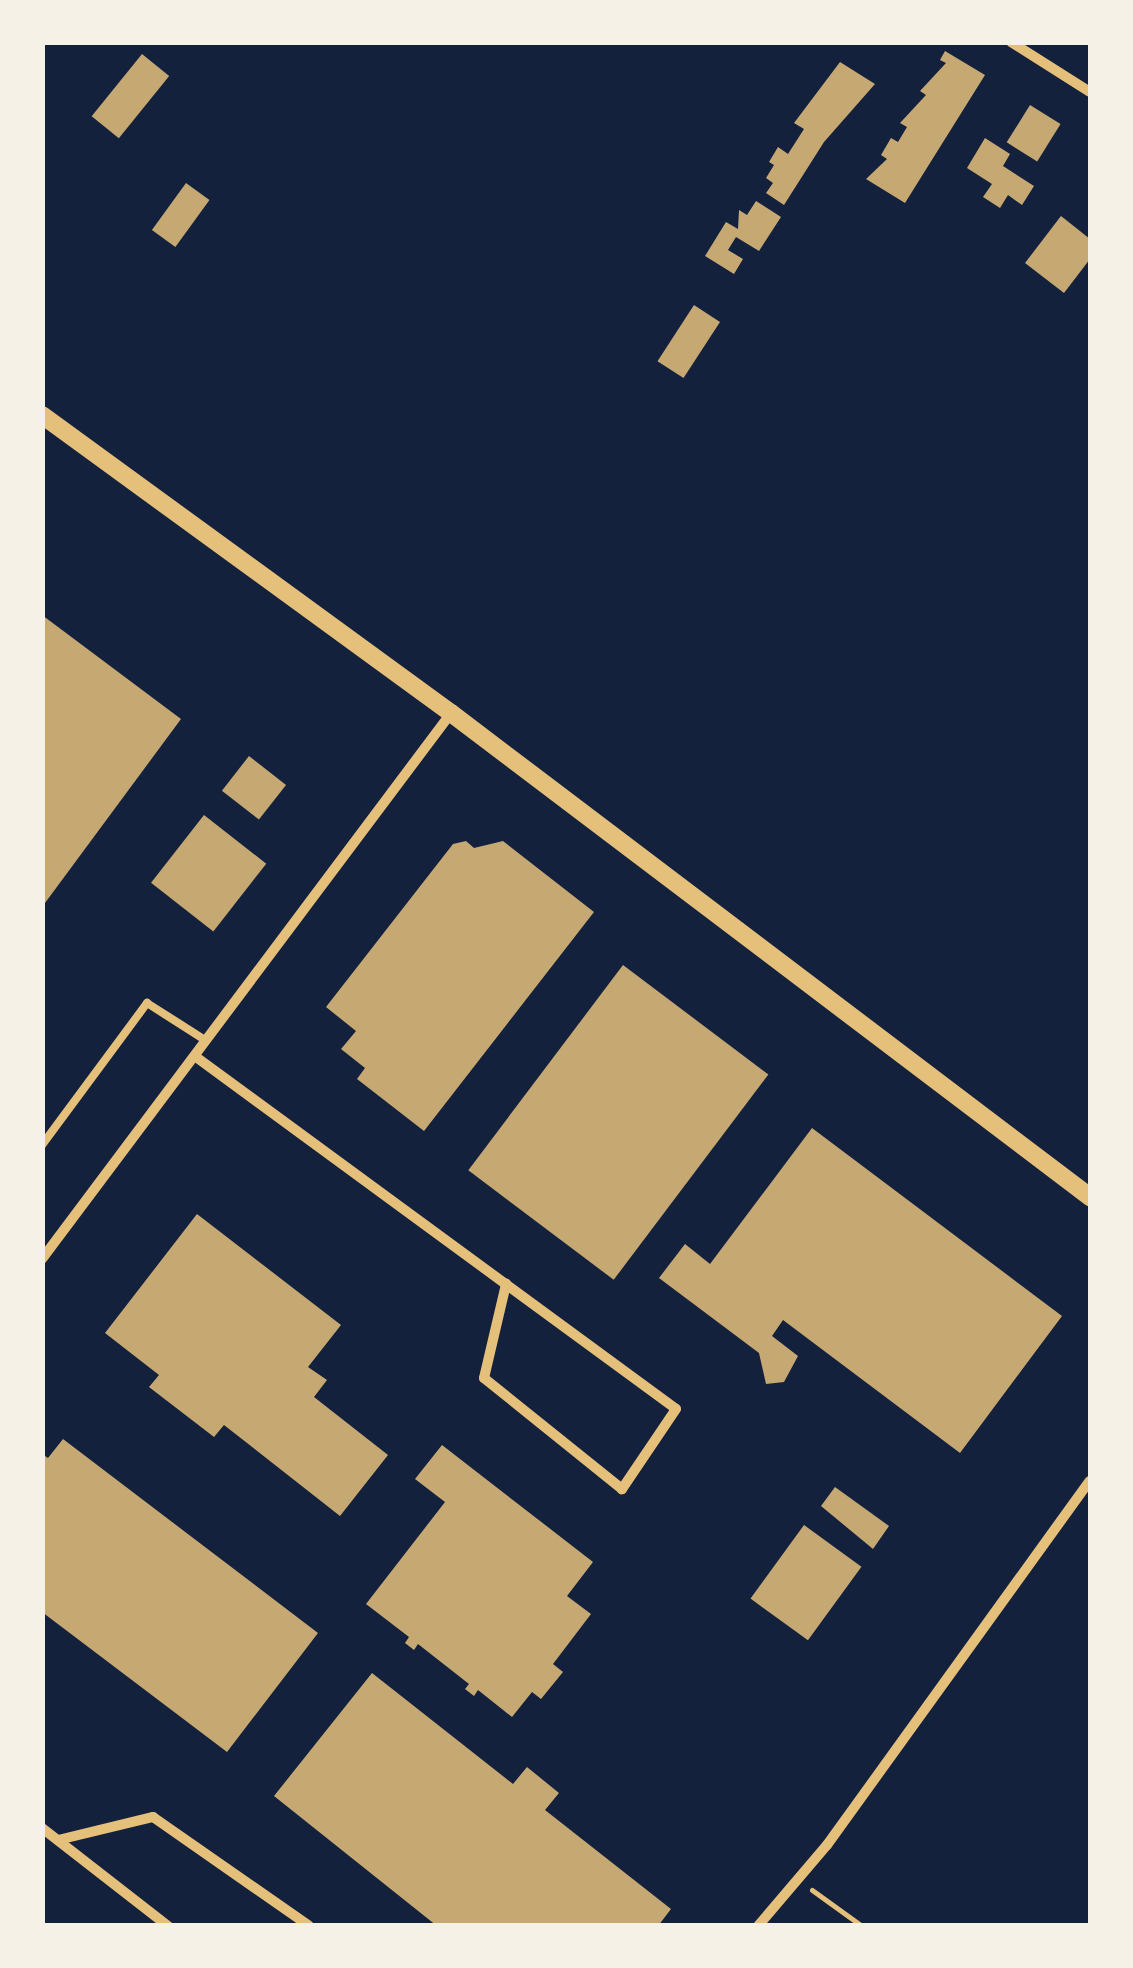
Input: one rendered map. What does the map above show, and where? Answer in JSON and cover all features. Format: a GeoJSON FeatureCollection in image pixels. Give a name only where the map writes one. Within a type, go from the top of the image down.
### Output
{"type":"FeatureCollection","features":[{"type":"Feature","properties":{"kind":"street"},"geometry":{"type":"LineString","coordinates":[[1011,42],[1090,92]]}},
{"type":"Feature","properties":{"kind":"street"},"geometry":{"type":"LineString","coordinates":[[42,415],[451,713],[1089,1197]]}},
{"type":"Feature","properties":{"kind":"street"},"geometry":{"type":"LineString","coordinates":[[42,1259],[451,713]]}},
{"type":"Feature","properties":{"kind":"street"},"geometry":{"type":"LineString","coordinates":[[196,1056],[676,1409],[622,1489],[484,1378],[506,1284]]}},
{"type":"Feature","properties":{"kind":"street"},"geometry":{"type":"LineString","coordinates":[[758,1926],[798,1880],[1090,1481]]}},
{"type":"Feature","properties":{"kind":"street"},"geometry":{"type":"LineString","coordinates":[[58,1840],[154,1817],[309,1926]]}},
{"type":"Feature","properties":{"kind":"street"},"geometry":{"type":"LineString","coordinates":[[42,1828],[168,1926]]}},
{"type":"Feature","properties":{"kind":"lane"},"geometry":{"type":"LineString","coordinates":[[42,1145],[147,1002],[205,1040]]}},
{"type":"Feature","properties":{"kind":"path"},"geometry":{"type":"LineString","coordinates":[[798,1880],[862,1926]]}},
{"type":"Feature","properties":{"kind":"building"},"geometry":{"type":"Polygon","coordinates":[[[945,51],[985,75],[905,203],[866,179],[887,159],[881,155],[891,138],[898,142],[907,127],[900,123],[926,95],[920,91],[946,63],[940,60],[945,51]]]}},
{"type":"Feature","properties":{"kind":"building"},"geometry":{"type":"Polygon","coordinates":[[[142,54],[169,76],[119,138],[92,116],[142,54]]]}},
{"type":"Feature","properties":{"kind":"building"},"geometry":{"type":"Polygon","coordinates":[[[840,62],[875,84],[824,142],[784,205],[766,193],[773,183],[766,178],[774,165],[769,162],[778,147],[788,154],[804,129],[794,123],[840,62]]]}},
{"type":"Feature","properties":{"kind":"building"},"geometry":{"type":"Polygon","coordinates":[[[1030,105],[1061,124],[1037,161],[1007,142],[1030,105]]]}},
{"type":"Feature","properties":{"kind":"building"},"geometry":{"type":"Polygon","coordinates":[[[985,138],[1010,154],[1003,166],[1034,186],[1022,205],[1008,195],[1000,208],[983,197],[992,184],[967,168],[985,138]]]}},
{"type":"Feature","properties":{"kind":"building"},"geometry":{"type":"Polygon","coordinates":[[[186,183],[209,200],[175,247],[152,230],[186,183]]]}},
{"type":"Feature","properties":{"kind":"building"},"geometry":{"type":"Polygon","coordinates":[[[756,201],[781,217],[759,251],[736,237],[728,250],[743,259],[734,274],[705,256],[726,222],[738,229],[739,210],[747,215],[756,201]]]}},
{"type":"Feature","properties":{"kind":"building"},"geometry":{"type":"Polygon","coordinates":[[[1061,216],[1090,239],[1090,259],[1064,293],[1025,263],[1061,216]]]}},
{"type":"Feature","properties":{"kind":"building"},"geometry":{"type":"Polygon","coordinates":[[[694,305],[720,322],[684,378],[658,361],[694,305]]]}},
{"type":"Feature","properties":{"kind":"building"},"geometry":{"type":"Polygon","coordinates":[[[42,615],[181,719],[45,903],[42,901],[42,615]]]}},
{"type":"Feature","properties":{"kind":"building"},"geometry":{"type":"Polygon","coordinates":[[[249,756],[286,785],[259,820],[222,791],[249,756]]]}},
{"type":"Feature","properties":{"kind":"building"},"geometry":{"type":"Polygon","coordinates":[[[204,815],[266,864],[213,931],[151,883],[204,815]]]}},
{"type":"Feature","properties":{"kind":"building"},"geometry":{"type":"Polygon","coordinates":[[[466,841],[474,848],[503,841],[594,912],[424,1131],[357,1079],[365,1068],[341,1049],[356,1031],[326,1007],[453,844],[466,841]]]}},
{"type":"Feature","properties":{"kind":"building"},"geometry":{"type":"Polygon","coordinates":[[[623,965],[768,1075],[614,1280],[468,1170],[623,965]]]}},
{"type":"Feature","properties":{"kind":"building"},"geometry":{"type":"Polygon","coordinates":[[[812,1128],[1062,1316],[960,1453],[783,1320],[772,1336],[798,1356],[784,1382],[766,1384],[759,1353],[659,1278],[685,1244],[710,1264],[812,1128]]]}},
{"type":"Feature","properties":{"kind":"building"},"geometry":{"type":"Polygon","coordinates":[[[197,1214],[341,1325],[308,1367],[327,1380],[314,1397],[388,1455],[340,1516],[224,1425],[214,1437],[149,1387],[159,1375],[105,1333],[197,1214]]]}},
{"type":"Feature","properties":{"kind":"building"},"geometry":{"type":"Polygon","coordinates":[[[63,1439],[318,1633],[227,1752],[42,1612],[42,1454],[48,1458],[63,1439]]]}},
{"type":"Feature","properties":{"kind":"building"},"geometry":{"type":"Polygon","coordinates":[[[442,1445],[593,1562],[567,1596],[591,1614],[553,1664],[563,1672],[541,1699],[532,1692],[512,1717],[478,1690],[474,1696],[465,1689],[469,1684],[418,1644],[414,1650],[405,1643],[409,1637],[366,1604],[445,1502],[415,1479],[442,1445]]]}},
{"type":"Feature","properties":{"kind":"building"},"geometry":{"type":"Polygon","coordinates":[[[835,1487],[889,1526],[873,1549],[821,1506],[835,1487]]]}},
{"type":"Feature","properties":{"kind":"building"},"geometry":{"type":"Polygon","coordinates":[[[804,1525],[861,1567],[808,1640],[751,1599],[804,1525]]]}},
{"type":"Feature","properties":{"kind":"building"},"geometry":{"type":"Polygon","coordinates":[[[372,1673],[513,1784],[527,1767],[559,1793],[545,1810],[671,1909],[658,1926],[437,1926],[274,1796],[372,1673]]]}}]}
